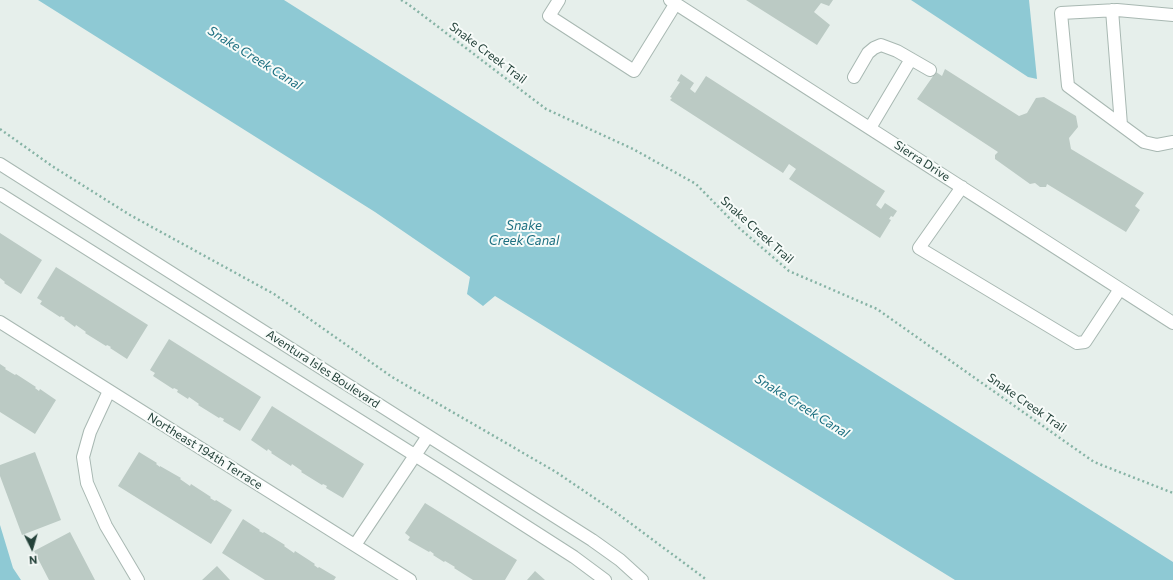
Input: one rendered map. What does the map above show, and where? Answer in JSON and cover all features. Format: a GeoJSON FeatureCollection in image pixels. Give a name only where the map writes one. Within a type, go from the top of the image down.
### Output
{"type":"FeatureCollection","features":[{"type":"Feature","properties":{"kind":"street"},"geometry":{"type":"LineString","coordinates":[[559,0],[549,16],[634,71],[673,2]]}},
{"type":"Feature","properties":{"kind":"street","name":"Sierra Drive"},"geometry":{"type":"LineString","coordinates":[[673,2],[1173,323]]}},
{"type":"Feature","properties":{"kind":"street"},"geometry":{"type":"LineString","coordinates":[[1112,10],[1121,125]]}},
{"type":"Feature","properties":{"kind":"street"},"geometry":{"type":"LineString","coordinates":[[1173,15],[1112,10],[1061,12],[1068,86],[1144,142],[1157,145],[1173,142]]}},
{"type":"Feature","properties":{"kind":"street"},"geometry":{"type":"LineString","coordinates":[[854,77],[868,54],[874,48],[881,46],[897,51],[930,70]]}},
{"type":"Feature","properties":{"kind":"street"},"geometry":{"type":"LineString","coordinates":[[870,128],[910,59]]}},
{"type":"Feature","properties":{"kind":"street","name":"Aventura Isles Boulevard"},"geometry":{"type":"LineString","coordinates":[[0,164],[592,540],[620,560],[642,580]]}},
{"type":"Feature","properties":{"kind":"street"},"geometry":{"type":"LineString","coordinates":[[962,187],[919,248],[1077,343],[1085,342],[1120,289]]}},
{"type":"Feature","properties":{"kind":"street","name":"Aventura Isles Boulevard"},"geometry":{"type":"LineString","coordinates":[[0,194],[574,557],[605,580]]}},
{"type":"Feature","properties":{"kind":"street","name":"Northeast 194th Terrace"},"geometry":{"type":"LineString","coordinates":[[0,322],[410,580]]}},
{"type":"Feature","properties":{"kind":"street"},"geometry":{"type":"LineString","coordinates":[[109,391],[90,432],[83,457],[87,484],[106,526],[138,580]]}},
{"type":"Feature","properties":{"kind":"street"},"geometry":{"type":"LineString","coordinates":[[355,545],[428,436]]}},
{"type":"Feature","properties":{"kind":"path","name":"Snake Creek Trail"},"geometry":{"type":"LineString","coordinates":[[401,0],[546,109],[633,149],[696,184],[738,227],[789,271],[877,309],[1094,462],[1173,493]]}},
{"type":"Feature","properties":{"kind":"path"},"geometry":{"type":"LineString","coordinates":[[0,129],[52,166],[130,214],[274,294],[392,377],[556,472],[618,514],[707,580]]}},
{"type":"Feature","properties":{"kind":"water","name":"Snake Creek Canal"},"geometry":{"type":"Polygon","coordinates":[[[38,0],[284,0],[1173,562],[1173,580],[955,580],[495,296],[483,306],[467,294],[470,277],[375,212],[38,0]]]}},
{"type":"Feature","properties":{"kind":"water"},"geometry":{"type":"Polygon","coordinates":[[[911,0],[1029,0],[1037,79],[1028,77],[911,0]]]}},
{"type":"Feature","properties":{"kind":"water"},"geometry":{"type":"Polygon","coordinates":[[[0,525],[13,568],[21,580],[0,580],[0,525]]]}},
{"type":"Feature","properties":{"kind":"building"},"geometry":{"type":"Polygon","coordinates":[[[746,0],[833,0],[829,6],[821,3],[814,12],[830,25],[817,45],[746,0]]]}},
{"type":"Feature","properties":{"kind":"building"},"geometry":{"type":"Polygon","coordinates":[[[945,69],[1019,116],[1027,113],[1036,98],[1044,97],[1076,116],[1078,127],[1069,138],[1071,149],[1144,193],[1135,206],[1140,210],[1126,232],[1047,184],[1046,187],[1040,187],[1035,183],[1030,184],[995,159],[995,155],[998,152],[917,99],[936,72],[942,76],[945,69]]]}},
{"type":"Feature","properties":{"kind":"building"},"geometry":{"type":"Polygon","coordinates":[[[681,74],[694,83],[690,89],[695,93],[706,76],[885,191],[876,205],[881,209],[885,203],[897,211],[893,217],[891,216],[889,219],[891,220],[880,238],[789,179],[796,169],[789,164],[783,173],[670,100],[672,98],[670,97],[680,82],[677,81],[681,74]]]}},
{"type":"Feature","properties":{"kind":"building"},"geometry":{"type":"Polygon","coordinates":[[[0,233],[42,260],[21,294],[4,283],[5,282],[0,278],[0,233]]]}},
{"type":"Feature","properties":{"kind":"building"},"geometry":{"type":"Polygon","coordinates":[[[56,267],[148,325],[127,359],[110,348],[111,347],[106,346],[85,333],[86,332],[76,325],[75,327],[64,319],[65,318],[60,317],[40,304],[42,301],[37,298],[56,267]]]}},
{"type":"Feature","properties":{"kind":"building"},"geometry":{"type":"Polygon","coordinates":[[[169,339],[261,397],[240,431],[223,421],[224,419],[219,418],[198,405],[199,404],[189,397],[188,399],[177,392],[178,390],[173,389],[153,376],[155,373],[150,370],[169,339]]]}},
{"type":"Feature","properties":{"kind":"building"},"geometry":{"type":"Polygon","coordinates":[[[0,364],[6,368],[5,369],[36,387],[35,388],[39,391],[40,389],[56,400],[35,434],[0,412],[0,364]]]}},
{"type":"Feature","properties":{"kind":"building"},"geometry":{"type":"Polygon","coordinates":[[[272,406],[364,464],[343,498],[326,488],[327,486],[322,485],[301,472],[302,471],[292,464],[291,466],[271,453],[272,452],[268,449],[267,451],[251,440],[272,406]]]}},
{"type":"Feature","properties":{"kind":"building"},"geometry":{"type":"Polygon","coordinates":[[[35,452],[61,520],[22,535],[0,476],[0,465],[35,452]]]}},
{"type":"Feature","properties":{"kind":"building"},"geometry":{"type":"Polygon","coordinates":[[[139,452],[157,463],[156,464],[160,467],[181,478],[180,479],[190,486],[191,484],[211,497],[210,498],[232,510],[211,544],[118,486],[139,452]]]}},
{"type":"Feature","properties":{"kind":"building"},"geometry":{"type":"Polygon","coordinates":[[[425,503],[517,560],[505,580],[473,580],[454,568],[455,567],[433,555],[434,554],[430,551],[429,552],[408,540],[410,537],[405,533],[425,503]]]}},
{"type":"Feature","properties":{"kind":"building"},"geometry":{"type":"Polygon","coordinates":[[[243,519],[260,530],[259,531],[264,532],[285,545],[284,546],[294,553],[295,551],[315,564],[314,565],[318,568],[319,567],[336,577],[334,580],[265,580],[222,553],[243,519]]]}},
{"type":"Feature","properties":{"kind":"building"},"geometry":{"type":"Polygon","coordinates":[[[70,532],[95,580],[49,580],[34,551],[70,532]]]}},
{"type":"Feature","properties":{"kind":"building"},"geometry":{"type":"Polygon","coordinates":[[[217,566],[230,580],[202,580],[217,566]]]}},
{"type":"Feature","properties":{"kind":"building"},"geometry":{"type":"Polygon","coordinates":[[[535,571],[545,580],[527,580],[535,571]]]}}]}
